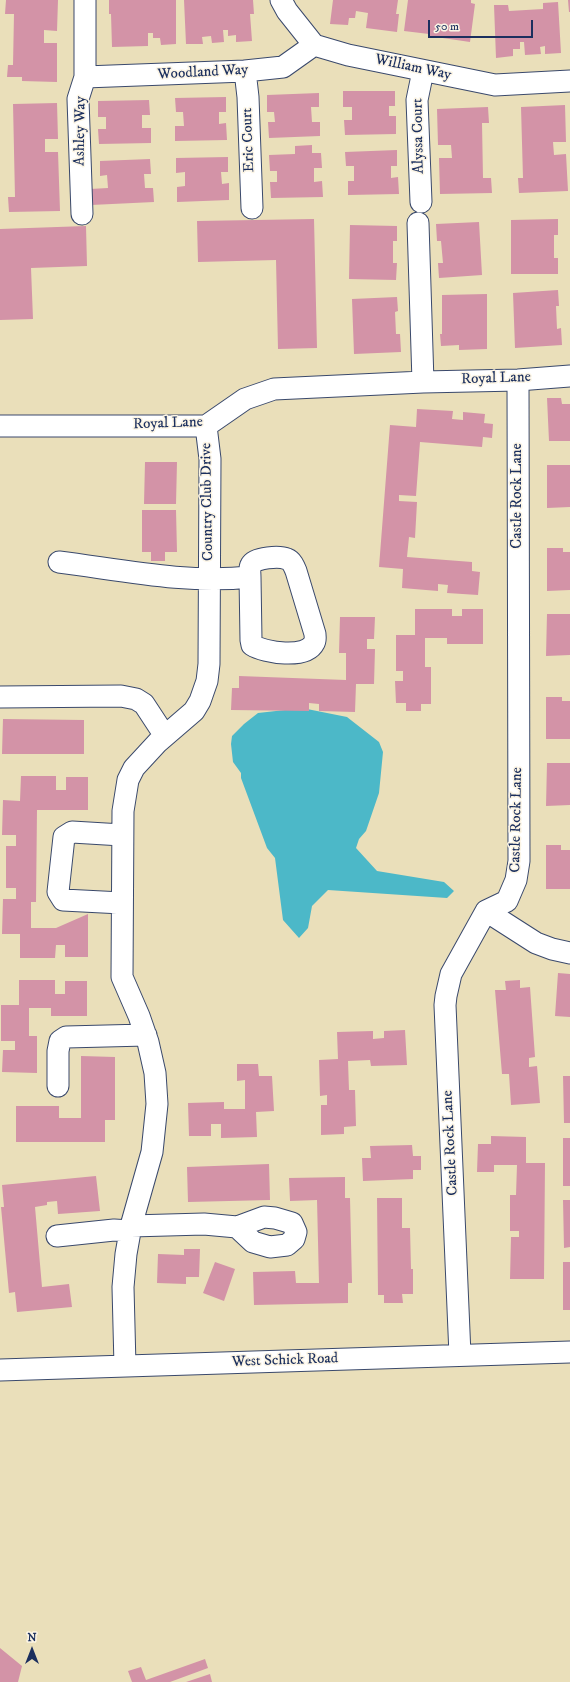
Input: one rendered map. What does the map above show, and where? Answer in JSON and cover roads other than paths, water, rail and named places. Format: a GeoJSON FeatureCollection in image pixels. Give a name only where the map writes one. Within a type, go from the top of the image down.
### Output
{"type":"FeatureCollection","features":[{"type":"Feature","properties":{"kind":"street","name":"Ashley Way"},"geometry":{"type":"LineString","coordinates":[[82,214],[78,99],[85,77],[85,0]]}},
{"type":"Feature","properties":{"kind":"street"},"geometry":{"type":"LineString","coordinates":[[281,0],[287,11],[314,45]]}},
{"type":"Feature","properties":{"kind":"street","name":"Woodland Way"},"geometry":{"type":"LineString","coordinates":[[85,77],[245,71],[283,67],[314,45]]}},
{"type":"Feature","properties":{"kind":"street","name":"William Way"},"geometry":{"type":"LineString","coordinates":[[314,45],[332,48],[348,55],[495,85],[570,81]]}},
{"type":"Feature","properties":{"kind":"street","name":"Eric Court"},"geometry":{"type":"LineString","coordinates":[[245,71],[248,97],[252,208]]}},
{"type":"Feature","properties":{"kind":"street","name":"Alyssa Court"},"geometry":{"type":"LineString","coordinates":[[421,202],[417,100],[422,71]]}},
{"type":"Feature","properties":{"kind":"street"},"geometry":{"type":"LineString","coordinates":[[418,223],[423,382]]}},
{"type":"Feature","properties":{"kind":"street","name":"Royal Lane"},"geometry":{"type":"LineString","coordinates":[[0,426],[206,426],[245,399],[274,389],[423,382],[518,380],[570,376]]}},
{"type":"Feature","properties":{"kind":"street","name":"Castle Rock Lane"},"geometry":{"type":"LineString","coordinates":[[460,1355],[445,1005],[451,974],[486,911],[507,901],[516,880],[519,861],[518,380]]}},
{"type":"Feature","properties":{"kind":"street","name":"Country Club Drive"},"geometry":{"type":"LineString","coordinates":[[125,1366],[123,1287],[126,1254],[130,1228],[152,1152],[157,1104],[155,1073],[146,1035],[122,978],[123,811],[125,796],[134,768],[165,736],[194,711],[200,701],[207,681],[209,664],[210,459],[206,426]]}},
{"type":"Feature","properties":{"kind":"street"},"geometry":{"type":"LineString","coordinates":[[279,557],[287,559],[291,562],[296,571],[316,634],[314,644],[311,648],[304,651],[288,653],[262,650],[252,645],[250,640],[250,577],[250,566],[258,560],[279,557]]}},
{"type":"Feature","properties":{"kind":"street"},"geometry":{"type":"LineString","coordinates":[[59,562],[145,573],[209,579]]}},
{"type":"Feature","properties":{"kind":"street","name":"Country Club Drive"},"geometry":{"type":"LineString","coordinates":[[209,579],[250,577]]}},
{"type":"Feature","properties":{"kind":"street"},"geometry":{"type":"LineString","coordinates":[[0,697],[121,696],[144,704],[165,736]]}},
{"type":"Feature","properties":{"kind":"street"},"geometry":{"type":"LineString","coordinates":[[122,835],[72,832],[64,837],[58,892],[62,900],[122,903]]}},
{"type":"Feature","properties":{"kind":"street"},"geometry":{"type":"LineString","coordinates":[[486,911],[536,943],[552,950],[570,953]]}},
{"type":"Feature","properties":{"kind":"street"},"geometry":{"type":"LineString","coordinates":[[58,1086],[58,1051],[60,1041],[66,1037],[146,1035]]}},
{"type":"Feature","properties":{"kind":"street"},"geometry":{"type":"LineString","coordinates":[[57,1236],[130,1228],[204,1224],[237,1227]]}},
{"type":"Feature","properties":{"kind":"street","name":"West Schick Road"},"geometry":{"type":"LineString","coordinates":[[0,1370],[570,1352]]}},
{"type":"Feature","properties":{"kind":"water"},"geometry":{"type":"Polygon","coordinates":[[[307,709],[347,717],[379,742],[383,752],[379,793],[366,831],[359,839],[356,848],[377,871],[444,882],[454,891],[447,898],[328,890],[312,906],[308,928],[299,938],[283,920],[275,858],[267,848],[241,778],[241,773],[233,762],[231,744],[232,736],[258,713],[307,709]]]}}]}
